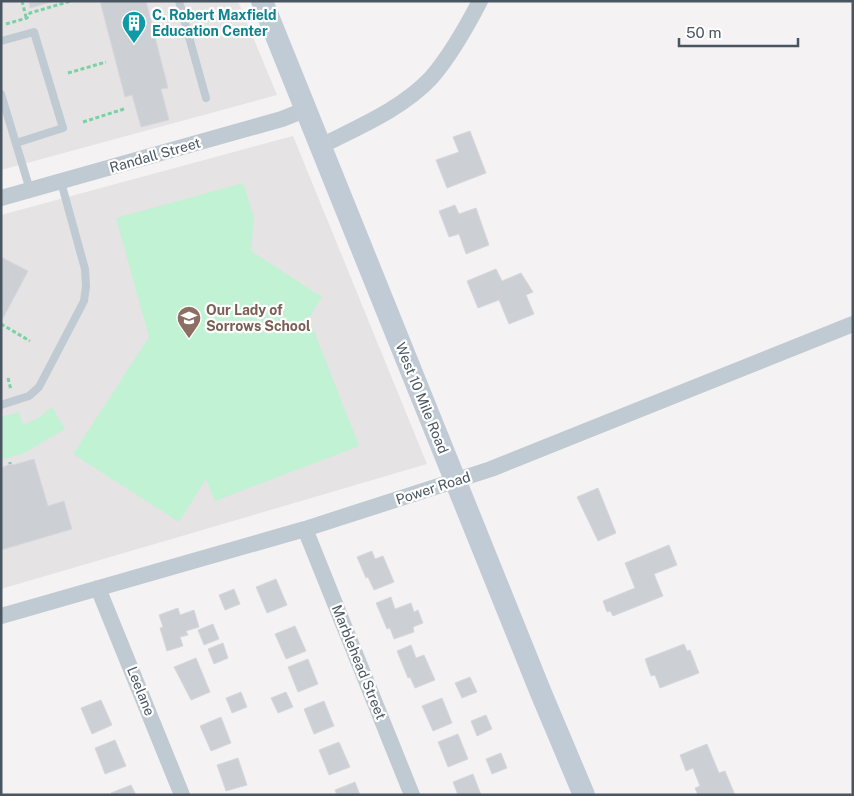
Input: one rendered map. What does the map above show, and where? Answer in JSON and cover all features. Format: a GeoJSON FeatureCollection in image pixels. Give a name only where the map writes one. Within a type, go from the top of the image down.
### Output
{"type":"FeatureCollection","features":[{"type":"Feature","properties":{"kind":"street","name":"West 10 Mile Road"},"geometry":{"type":"LineString","coordinates":[[262,1],[540,693],[584,795]]}},
{"type":"Feature","properties":{"kind":"street"},"geometry":{"type":"LineString","coordinates":[[321,146],[383,114],[430,79],[460,37],[480,1]]}},
{"type":"Feature","properties":{"kind":"street","name":"Randall Street"},"geometry":{"type":"LineString","coordinates":[[1,198],[282,120],[307,109]]}},
{"type":"Feature","properties":{"kind":"street","name":"Power Road"},"geometry":{"type":"LineString","coordinates":[[1,616],[306,529],[456,481],[491,469],[853,324]]}},
{"type":"Feature","properties":{"kind":"street","name":"Marblehead Street"},"geometry":{"type":"LineString","coordinates":[[306,529],[412,795]]}},
{"type":"Feature","properties":{"kind":"street","name":"Leelane"},"geometry":{"type":"LineString","coordinates":[[98,588],[182,795]]}},
{"type":"Feature","properties":{"kind":"lane"},"geometry":{"type":"LineString","coordinates":[[178,1],[206,98]]}},
{"type":"Feature","properties":{"kind":"lane"},"geometry":{"type":"LineString","coordinates":[[1,41],[34,32],[63,128],[16,143]]}},
{"type":"Feature","properties":{"kind":"lane"},"geometry":{"type":"LineString","coordinates":[[1,94],[30,190]]}},
{"type":"Feature","properties":{"kind":"lane"},"geometry":{"type":"LineString","coordinates":[[1,405],[29,396],[39,386],[84,301],[85,269],[61,182]]}},
{"type":"Feature","properties":{"kind":"path"},"geometry":{"type":"LineString","coordinates":[[22,1],[26,18]]}},
{"type":"Feature","properties":{"kind":"path"},"geometry":{"type":"LineString","coordinates":[[6,24],[26,18],[30,13],[72,1]]}},
{"type":"Feature","properties":{"kind":"path"},"geometry":{"type":"LineString","coordinates":[[68,73],[106,62]]}},
{"type":"Feature","properties":{"kind":"path"},"geometry":{"type":"LineString","coordinates":[[83,122],[124,109]]}},
{"type":"Feature","properties":{"kind":"path"},"geometry":{"type":"LineString","coordinates":[[1,324],[30,341]]}},
{"type":"Feature","properties":{"kind":"path"},"geometry":{"type":"LineString","coordinates":[[8,378],[12,394]]}},
{"type":"Feature","properties":{"kind":"shaded area"},"geometry":{"type":"Polygon","coordinates":[[[1,1],[238,1],[277,95],[1,170],[1,1]]]}},
{"type":"Feature","properties":{"kind":"shaded area","name":"Our Lady of Sorrows School"},"geometry":{"type":"Polygon","coordinates":[[[293,136],[427,464],[1,589],[1,215],[293,136]]]}},
{"type":"Feature","properties":{"kind":"green space"},"geometry":{"type":"Polygon","coordinates":[[[243,183],[254,217],[251,251],[322,297],[309,318],[359,446],[215,501],[206,479],[179,522],[73,454],[149,337],[116,218],[243,183]]]}},
{"type":"Feature","properties":{"kind":"green space"},"geometry":{"type":"Polygon","coordinates":[[[52,407],[65,429],[24,453],[1,460],[1,417],[19,412],[23,425],[38,418],[52,407]]]}},
{"type":"Feature","properties":{"kind":"building"},"geometry":{"type":"Polygon","coordinates":[[[29,1],[55,1],[30,8],[29,1]]]}},
{"type":"Feature","properties":{"kind":"building","name":"C. Robert Maxfield Education Center"},"geometry":{"type":"Polygon","coordinates":[[[100,1],[146,1],[168,88],[161,89],[169,120],[141,127],[132,95],[125,97],[100,1]]]}},
{"type":"Feature","properties":{"kind":"building"},"geometry":{"type":"Polygon","coordinates":[[[470,131],[486,173],[447,188],[436,160],[459,152],[453,137],[470,131]]]}},
{"type":"Feature","properties":{"kind":"building"},"geometry":{"type":"Polygon","coordinates":[[[455,205],[459,214],[476,208],[489,245],[466,254],[459,234],[449,237],[439,211],[455,205]]]}},
{"type":"Feature","properties":{"kind":"building"},"geometry":{"type":"Polygon","coordinates":[[[1,257],[28,271],[1,322],[1,257]]]}},
{"type":"Feature","properties":{"kind":"building"},"geometry":{"type":"Polygon","coordinates":[[[496,269],[502,281],[521,273],[533,292],[526,295],[534,314],[509,324],[499,300],[478,308],[467,281],[496,269]]]}},
{"type":"Feature","properties":{"kind":"building"},"geometry":{"type":"Polygon","coordinates":[[[34,459],[48,506],[64,501],[72,529],[1,550],[1,468],[34,459]]]}},
{"type":"Feature","properties":{"kind":"building"},"geometry":{"type":"Polygon","coordinates":[[[598,488],[616,533],[598,541],[577,497],[598,488]]]}},
{"type":"Feature","properties":{"kind":"building"},"geometry":{"type":"Polygon","coordinates":[[[669,545],[677,565],[654,574],[663,596],[613,616],[610,611],[607,612],[603,601],[635,588],[625,563],[669,545]]]}},
{"type":"Feature","properties":{"kind":"building"},"geometry":{"type":"Polygon","coordinates":[[[372,551],[375,559],[383,556],[394,582],[374,590],[368,577],[366,578],[357,557],[372,551]]]}},
{"type":"Feature","properties":{"kind":"building"},"geometry":{"type":"Polygon","coordinates":[[[276,579],[287,605],[267,613],[256,587],[276,579]]]}},
{"type":"Feature","properties":{"kind":"building"},"geometry":{"type":"Polygon","coordinates":[[[234,589],[240,604],[225,610],[219,595],[234,589]]]}},
{"type":"Feature","properties":{"kind":"building"},"geometry":{"type":"Polygon","coordinates":[[[391,597],[395,609],[411,603],[414,612],[418,610],[423,623],[413,627],[414,632],[394,639],[390,628],[387,629],[376,603],[391,597]]]}},
{"type":"Feature","properties":{"kind":"building"},"geometry":{"type":"Polygon","coordinates":[[[178,608],[180,615],[194,610],[199,627],[186,631],[188,635],[180,637],[183,646],[167,651],[160,628],[163,627],[159,615],[178,608]]]}},
{"type":"Feature","properties":{"kind":"building"},"geometry":{"type":"Polygon","coordinates":[[[213,624],[219,639],[204,645],[198,630],[213,624]]]}},
{"type":"Feature","properties":{"kind":"building"},"geometry":{"type":"Polygon","coordinates":[[[295,626],[306,651],[286,659],[275,634],[295,626]]]}},
{"type":"Feature","properties":{"kind":"building"},"geometry":{"type":"Polygon","coordinates":[[[223,643],[228,658],[214,664],[208,649],[223,643]]]}},
{"type":"Feature","properties":{"kind":"building"},"geometry":{"type":"Polygon","coordinates":[[[684,644],[687,651],[690,650],[699,673],[660,688],[655,675],[651,676],[645,659],[684,644]]]}},
{"type":"Feature","properties":{"kind":"building"},"geometry":{"type":"Polygon","coordinates":[[[411,645],[416,658],[424,655],[435,680],[415,688],[410,677],[408,678],[397,651],[411,645]]]}},
{"type":"Feature","properties":{"kind":"building"},"geometry":{"type":"Polygon","coordinates":[[[196,658],[210,692],[191,700],[174,667],[196,658]]]}},
{"type":"Feature","properties":{"kind":"building"},"geometry":{"type":"Polygon","coordinates":[[[308,659],[318,684],[298,692],[288,667],[308,659]]]}},
{"type":"Feature","properties":{"kind":"building"},"geometry":{"type":"Polygon","coordinates":[[[470,677],[477,692],[462,698],[455,683],[470,677]]]}},
{"type":"Feature","properties":{"kind":"building"},"geometry":{"type":"Polygon","coordinates":[[[241,692],[247,707],[232,713],[226,698],[241,692]]]}},
{"type":"Feature","properties":{"kind":"building"},"geometry":{"type":"Polygon","coordinates":[[[286,692],[293,707],[278,713],[271,698],[286,692]]]}},
{"type":"Feature","properties":{"kind":"building"},"geometry":{"type":"Polygon","coordinates":[[[442,698],[452,723],[433,731],[422,706],[442,698]]]}},
{"type":"Feature","properties":{"kind":"building"},"geometry":{"type":"Polygon","coordinates":[[[101,700],[112,725],[92,734],[81,708],[101,700]]]}},
{"type":"Feature","properties":{"kind":"building"},"geometry":{"type":"Polygon","coordinates":[[[324,701],[334,726],[314,734],[304,709],[324,701]]]}},
{"type":"Feature","properties":{"kind":"building"},"geometry":{"type":"Polygon","coordinates":[[[486,715],[492,729],[477,736],[471,721],[486,715]]]}},
{"type":"Feature","properties":{"kind":"building"},"geometry":{"type":"Polygon","coordinates":[[[221,717],[231,743],[211,751],[200,726],[221,717]]]}},
{"type":"Feature","properties":{"kind":"building"},"geometry":{"type":"Polygon","coordinates":[[[458,734],[468,759],[448,767],[438,742],[458,734]]]}},
{"type":"Feature","properties":{"kind":"building"},"geometry":{"type":"Polygon","coordinates":[[[115,740],[126,766],[105,774],[95,748],[115,740]]]}},
{"type":"Feature","properties":{"kind":"building"},"geometry":{"type":"Polygon","coordinates":[[[339,742],[350,767],[329,775],[319,750],[339,742]]]}},
{"type":"Feature","properties":{"kind":"building"},"geometry":{"type":"Polygon","coordinates":[[[707,744],[719,773],[725,771],[735,795],[698,795],[695,788],[700,786],[693,768],[686,771],[680,755],[707,744]]]}},
{"type":"Feature","properties":{"kind":"building"},"geometry":{"type":"Polygon","coordinates":[[[501,753],[507,768],[492,774],[486,759],[501,753]]]}},
{"type":"Feature","properties":{"kind":"building"},"geometry":{"type":"Polygon","coordinates":[[[238,758],[247,785],[226,791],[217,765],[238,758]]]}},
{"type":"Feature","properties":{"kind":"building"},"geometry":{"type":"Polygon","coordinates":[[[473,774],[481,795],[458,795],[453,782],[473,774]]]}},
{"type":"Feature","properties":{"kind":"building"},"geometry":{"type":"Polygon","coordinates":[[[355,782],[360,795],[337,795],[335,790],[355,782]]]}},
{"type":"Feature","properties":{"kind":"building"},"geometry":{"type":"Polygon","coordinates":[[[131,785],[136,795],[112,795],[111,793],[131,785]]]}},
{"type":"Feature","properties":{"kind":"place","name":"C. Robert Maxfield Education Center"},"geometry":{"type":"Point","coordinates":[134,44]}},
{"type":"Feature","properties":{"kind":"place","name":"Our Lady of Sorrows School"},"geometry":{"type":"Point","coordinates":[189,339]}}]}
